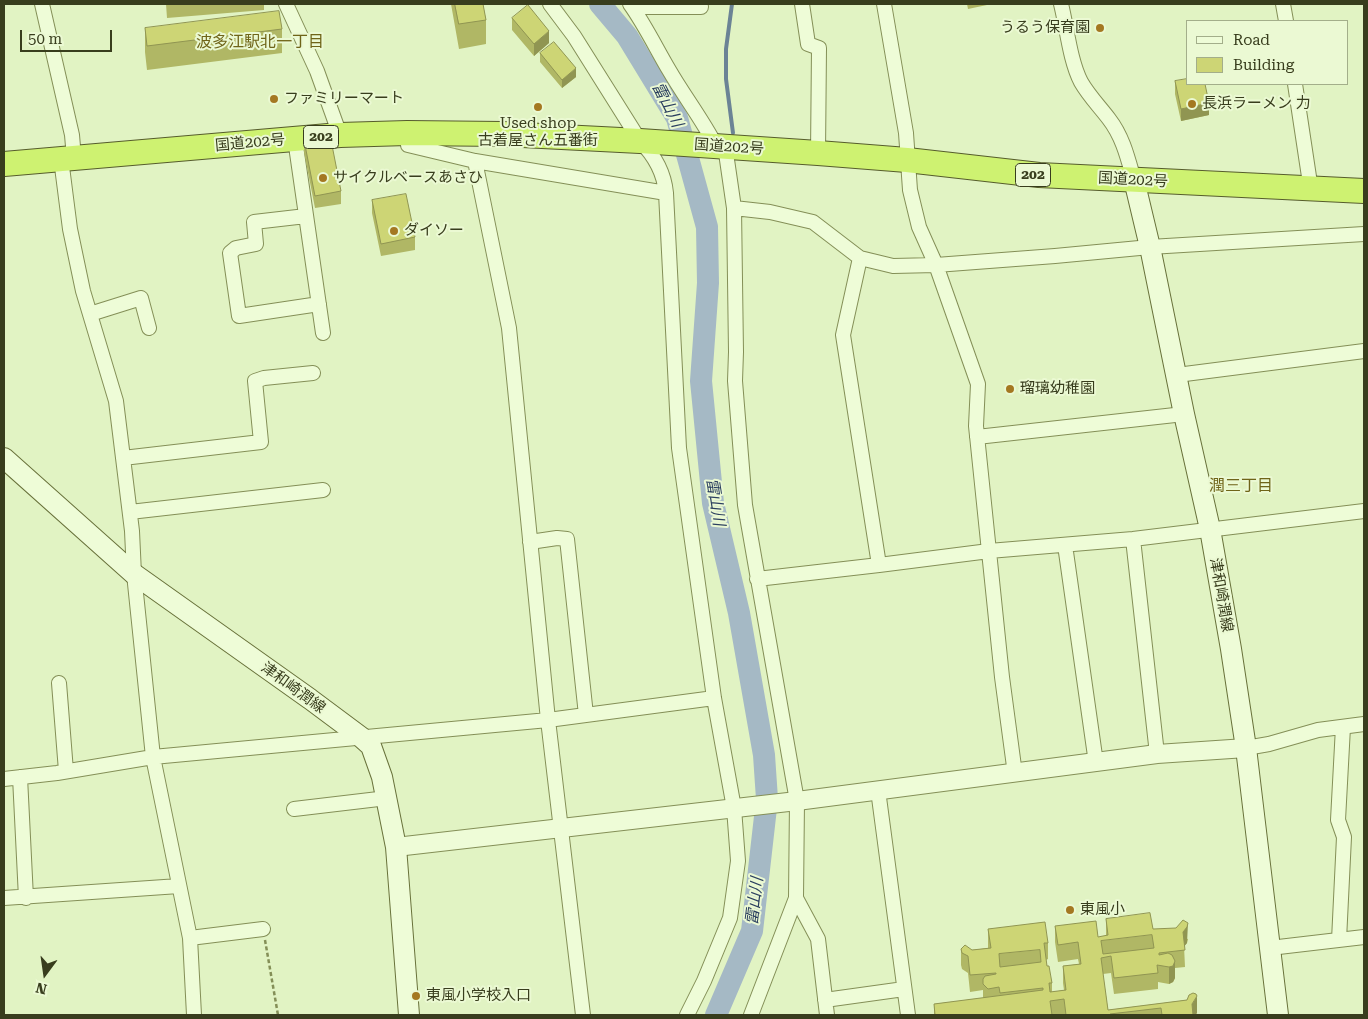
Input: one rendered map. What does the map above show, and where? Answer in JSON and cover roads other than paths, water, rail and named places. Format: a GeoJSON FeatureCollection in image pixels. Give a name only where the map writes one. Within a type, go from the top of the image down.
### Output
{"type":"FeatureCollection","features":[{"type":"Feature","properties":{"kind":"highway","name":"国道202号"},"geometry":{"type":"LineString","coordinates":[[4,164],[340,135],[406,133],[503,134],[818,153],[907,160],[1039,175],[1312,190],[1364,191]]}},
{"type":"Feature","properties":{"kind":"main road","name":"津和崎潤線"},"geometry":{"type":"LineString","coordinates":[[1134,180],[1210,529],[1246,748],[1278,1015]]}},
{"type":"Feature","properties":{"kind":"main road","name":"津和崎潤線"},"geometry":{"type":"LineString","coordinates":[[4,458],[134,574],[362,737],[371,746],[382,777],[396,847],[410,1015]]}},
{"type":"Feature","properties":{"kind":"street"},"geometry":{"type":"LineString","coordinates":[[42,4],[72,135],[68,158],[70,229],[83,291],[116,401],[130,512],[134,574],[154,757],[190,938],[194,1015]]}},
{"type":"Feature","properties":{"kind":"street"},"geometry":{"type":"LineString","coordinates":[[286,4],[317,71],[340,135]]}},
{"type":"Feature","properties":{"kind":"street"},"geometry":{"type":"LineString","coordinates":[[550,4],[574,36],[640,141],[652,153],[665,178],[678,448],[714,698],[734,808],[738,861],[730,918],[704,981],[687,1015]]}},
{"type":"Feature","properties":{"kind":"street"},"geometry":{"type":"LineString","coordinates":[[630,4],[645,24],[668,68],[705,125],[715,146],[734,208],[735,381],[745,505],[797,801],[796,898],[751,1015]]}},
{"type":"Feature","properties":{"kind":"street"},"geometry":{"type":"LineString","coordinates":[[645,24],[645,5],[701,7],[700,4]]}},
{"type":"Feature","properties":{"kind":"street"},"geometry":{"type":"LineString","coordinates":[[802,4],[808,44],[819,48],[818,153]]}},
{"type":"Feature","properties":{"kind":"street"},"geometry":{"type":"LineString","coordinates":[[884,4],[906,133],[910,190],[919,227],[936,265],[978,384],[977,437],[1002,677],[1015,774]]}},
{"type":"Feature","properties":{"kind":"street"},"geometry":{"type":"LineString","coordinates":[[1061,4],[1075,65],[1081,82],[1110,120],[1124,145],[1134,180]]}},
{"type":"Feature","properties":{"kind":"street"},"geometry":{"type":"LineString","coordinates":[[1283,4],[1286,20]]}},
{"type":"Feature","properties":{"kind":"street"},"geometry":{"type":"LineString","coordinates":[[1295,85],[1312,190]]}},
{"type":"Feature","properties":{"kind":"street"},"geometry":{"type":"LineString","coordinates":[[406,133],[408,146],[475,161],[666,193]]}},
{"type":"Feature","properties":{"kind":"street"},"geometry":{"type":"LineString","coordinates":[[295,139],[323,333]]}},
{"type":"Feature","properties":{"kind":"street"},"geometry":{"type":"LineString","coordinates":[[475,161],[510,328],[548,720],[583,1015]]}},
{"type":"Feature","properties":{"kind":"street"},"geometry":{"type":"LineString","coordinates":[[734,208],[770,212],[813,222],[860,258],[892,266],[936,265],[1150,247],[1364,234]]}},
{"type":"Feature","properties":{"kind":"street"},"geometry":{"type":"LineString","coordinates":[[306,216],[254,222],[256,244],[236,248],[230,253],[239,316],[318,304]]}},
{"type":"Feature","properties":{"kind":"street"},"geometry":{"type":"LineString","coordinates":[[860,258],[843,335],[879,565]]}},
{"type":"Feature","properties":{"kind":"street"},"geometry":{"type":"LineString","coordinates":[[90,314],[141,298],[149,328]]}},
{"type":"Feature","properties":{"kind":"street"},"geometry":{"type":"LineString","coordinates":[[1177,375],[1364,351]]}},
{"type":"Feature","properties":{"kind":"street"},"geometry":{"type":"LineString","coordinates":[[123,458],[261,442],[255,381],[264,378],[313,373]]}},
{"type":"Feature","properties":{"kind":"street"},"geometry":{"type":"LineString","coordinates":[[977,437],[1184,414]]}},
{"type":"Feature","properties":{"kind":"street"},"geometry":{"type":"LineString","coordinates":[[130,512],[323,490]]}},
{"type":"Feature","properties":{"kind":"street"},"geometry":{"type":"LineString","coordinates":[[757,579],[989,551],[1133,539],[1364,511]]}},
{"type":"Feature","properties":{"kind":"street"},"geometry":{"type":"LineString","coordinates":[[530,542],[557,538],[567,539],[586,715]]}},
{"type":"Feature","properties":{"kind":"street"},"geometry":{"type":"LineString","coordinates":[[1133,539],[1157,754]]}},
{"type":"Feature","properties":{"kind":"street"},"geometry":{"type":"LineString","coordinates":[[1065,544],[1096,763]]}},
{"type":"Feature","properties":{"kind":"street"},"geometry":{"type":"LineString","coordinates":[[59,683],[66,771]]}},
{"type":"Feature","properties":{"kind":"street"},"geometry":{"type":"LineString","coordinates":[[4,779],[154,757],[548,720],[714,698]]}},
{"type":"Feature","properties":{"kind":"street"},"geometry":{"type":"LineString","coordinates":[[396,847],[797,801],[1157,754],[1246,748],[1269,744],[1318,730],[1364,724]]}},
{"type":"Feature","properties":{"kind":"street"},"geometry":{"type":"LineString","coordinates":[[1339,940],[1344,837],[1338,820],[1343,727]]}},
{"type":"Feature","properties":{"kind":"street"},"geometry":{"type":"LineString","coordinates":[[20,777],[26,898]]}},
{"type":"Feature","properties":{"kind":"street"},"geometry":{"type":"LineString","coordinates":[[878,790],[908,1015]]}},
{"type":"Feature","properties":{"kind":"street"},"geometry":{"type":"LineString","coordinates":[[294,809],[386,798]]}},
{"type":"Feature","properties":{"kind":"street"},"geometry":{"type":"LineString","coordinates":[[4,898],[26,898],[179,886]]}},
{"type":"Feature","properties":{"kind":"street"},"geometry":{"type":"LineString","coordinates":[[796,898],[818,939],[827,1015]]}},
{"type":"Feature","properties":{"kind":"street"},"geometry":{"type":"LineString","coordinates":[[190,938],[263,929]]}},
{"type":"Feature","properties":{"kind":"street"},"geometry":{"type":"LineString","coordinates":[[1270,948],[1364,938]]}},
{"type":"Feature","properties":{"kind":"street"},"geometry":{"type":"LineString","coordinates":[[825,1000],[904,989]]}},
{"type":"Feature","properties":{"kind":"waterway","name":"雷山川"},"geometry":{"type":"LineString","coordinates":[[600,4],[627,36],[677,118],[707,227],[708,283],[701,381],[713,503],[739,613],[764,755],[767,799],[752,931],[716,1015]]}},
{"type":"Feature","properties":{"kind":"waterway"},"geometry":{"type":"LineString","coordinates":[[732,4],[726,49],[726,79],[733,133]]}},
{"type":"Feature","properties":{"kind":"place","name":"うるう保育園"},"geometry":{"type":"Point","coordinates":[1100,28]}},
{"type":"Feature","properties":{"kind":"place","name":"ファミリーマート"},"geometry":{"type":"Point","coordinates":[274,99]}},
{"type":"Feature","properties":{"kind":"place","name":"長浜ラーメン 力"},"geometry":{"type":"Point","coordinates":[1192,104]}},
{"type":"Feature","properties":{"kind":"place","name":"Used shop 古着屋さん五番街"},"geometry":{"type":"Point","coordinates":[538,107]}},
{"type":"Feature","properties":{"kind":"place","name":"サイクルベースあさひ"},"geometry":{"type":"Point","coordinates":[323,178]}},
{"type":"Feature","properties":{"kind":"place","name":"ダイソー"},"geometry":{"type":"Point","coordinates":[394,231]}},
{"type":"Feature","properties":{"kind":"place","name":"瑠璃幼稚園"},"geometry":{"type":"Point","coordinates":[1010,389]}},
{"type":"Feature","properties":{"kind":"place","name":"東風小"},"geometry":{"type":"Point","coordinates":[1070,910]}},
{"type":"Feature","properties":{"kind":"place","name":"東風小学校入口"},"geometry":{"type":"Point","coordinates":[416,996]}},
{"type":"Feature","properties":{"kind":"district","name":"波多江駅北一丁目"},"geometry":{"type":"Point","coordinates":[260,42]}},
{"type":"Feature","properties":{"kind":"district","name":"潤三丁目"},"geometry":{"type":"Point","coordinates":[1241,486]}}]}
